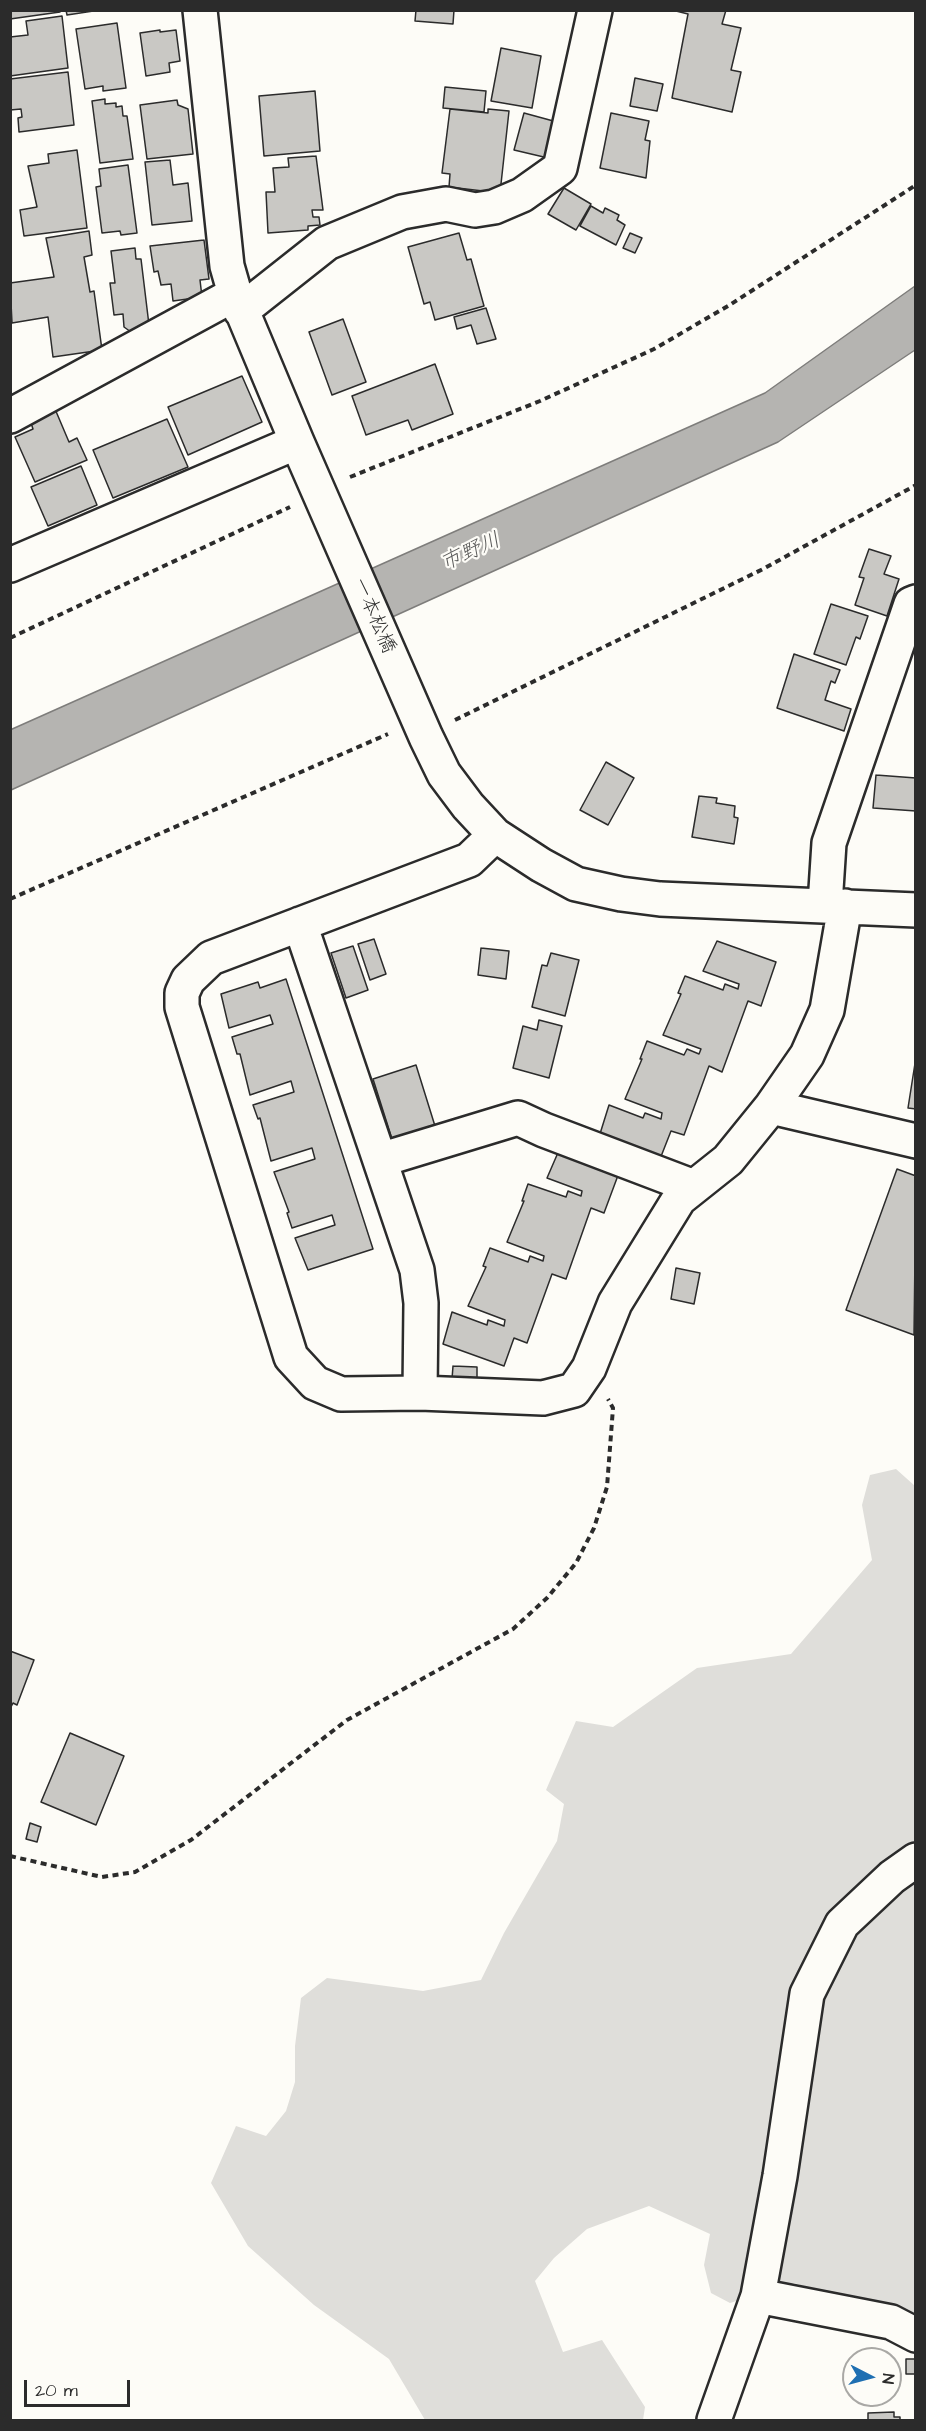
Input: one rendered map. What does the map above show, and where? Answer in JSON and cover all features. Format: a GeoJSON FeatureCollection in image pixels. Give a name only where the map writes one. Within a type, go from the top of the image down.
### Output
{"type":"FeatureCollection","features":[{"type":"Feature","properties":{"kind":"street","name":"一本松橋"},"geometry":{"type":"LineString","coordinates":[[200,10],[226,266],[238,302],[422,729],[444,774],[468,806],[495,835],[541,865],[576,884],[621,894],[660,899],[915,910]]}},
{"type":"Feature","properties":{"kind":"street"},"geometry":{"type":"LineString","coordinates":[[10,416],[238,302],[327,243],[402,212],[446,204],[475,210],[494,207],[522,195],[560,168],[595,10]]}},
{"type":"Feature","properties":{"kind":"street"},"geometry":{"type":"LineString","coordinates":[[11,561],[297,442]]}},
{"type":"Feature","properties":{"kind":"street"},"geometry":{"type":"LineString","coordinates":[[495,835],[469,860],[211,958],[188,980],[182,993],[182,1007],[291,1357],[315,1383],[341,1394],[420,1393],[543,1398],[574,1390],[589,1368],[615,1303],[679,1199],[729,1160],[771,1107],[807,1055],[826,1010],[835,906],[829,843],[911,604],[915,602]]}},
{"type":"Feature","properties":{"kind":"street"},"geometry":{"type":"LineString","coordinates":[[300,924],[417,1270],[422,1303],[420,1393]]}},
{"type":"Feature","properties":{"kind":"street"},"geometry":{"type":"LineString","coordinates":[[771,1107],[915,1141]]}},
{"type":"Feature","properties":{"kind":"street"},"geometry":{"type":"LineString","coordinates":[[380,1160],[519,1118],[544,1130],[694,1187]]}},
{"type":"Feature","properties":{"kind":"street"},"geometry":{"type":"LineString","coordinates":[[714,2421],[758,2296],[780,2176],[807,1994],[842,1924],[892,1877],[915,1860]]}},
{"type":"Feature","properties":{"kind":"street"},"geometry":{"type":"LineString","coordinates":[[758,2296],[891,2322],[915,2335]]}},
{"type":"Feature","properties":{"kind":"path"},"geometry":{"type":"LineString","coordinates":[[10,638],[324,502],[346,478],[540,401],[654,349],[728,306],[915,185]]}},
{"type":"Feature","properties":{"kind":"path"},"geometry":{"type":"LineString","coordinates":[[10,898],[422,729],[763,568],[915,485]]}},
{"type":"Feature","properties":{"kind":"path"},"geometry":{"type":"LineString","coordinates":[[10,1856],[102,1877],[135,1872],[191,1840],[347,1720],[513,1629],[547,1598],[576,1563],[594,1528],[607,1487],[613,1408],[589,1368]]}},
{"type":"Feature","properties":{"kind":"shaded area"},"geometry":{"type":"Polygon","coordinates":[[[896,1469],[915,1486],[915,2322],[794,2283],[730,2303],[711,2293],[704,2265],[710,2234],[649,2206],[587,2229],[554,2258],[535,2281],[563,2352],[602,2340],[645,2407],[643,2420],[425,2420],[389,2359],[314,2305],[248,2246],[211,2183],[236,2126],[266,2136],[286,2111],[295,2082],[295,2046],[301,1998],[327,1978],[423,1991],[481,1980],[504,1933],[557,1841],[564,1804],[546,1790],[576,1721],[613,1727],[697,1668],[791,1654],[872,1560],[862,1505],[870,1475],[896,1469]]]}},
{"type":"Feature","properties":{"kind":"water","name":"市野川"},"geometry":{"type":"Polygon","coordinates":[[[915,286],[915,350],[778,442],[11,790],[10,730],[765,393],[915,286]]]}},
{"type":"Feature","properties":{"kind":"building"},"geometry":{"type":"Polygon","coordinates":[[[10,10],[60,10],[60,12],[10,19],[10,10]]]}},
{"type":"Feature","properties":{"kind":"building"},"geometry":{"type":"Polygon","coordinates":[[[66,10],[100,10],[67,15],[66,10]]]}},
{"type":"Feature","properties":{"kind":"building"},"geometry":{"type":"Polygon","coordinates":[[[416,10],[454,10],[453,24],[415,21],[416,10]]]}},
{"type":"Feature","properties":{"kind":"building"},"geometry":{"type":"Polygon","coordinates":[[[672,10],[726,10],[722,24],[741,28],[731,70],[741,72],[732,112],[672,98],[688,14],[672,10]]]}},
{"type":"Feature","properties":{"kind":"building"},"geometry":{"type":"Polygon","coordinates":[[[62,16],[68,68],[10,76],[10,37],[28,35],[26,21],[62,16]]]}},
{"type":"Feature","properties":{"kind":"building"},"geometry":{"type":"Polygon","coordinates":[[[117,23],[126,88],[103,91],[103,86],[85,89],[76,29],[117,23]]]}},
{"type":"Feature","properties":{"kind":"building"},"geometry":{"type":"Polygon","coordinates":[[[160,30],[160,32],[176,30],[180,61],[169,63],[170,72],[146,76],[140,33],[160,30]]]}},
{"type":"Feature","properties":{"kind":"building"},"geometry":{"type":"Polygon","coordinates":[[[501,48],[541,56],[532,108],[491,101],[501,48]]]}},
{"type":"Feature","properties":{"kind":"building"},"geometry":{"type":"Polygon","coordinates":[[[68,72],[74,125],[19,132],[18,118],[22,117],[21,109],[10,110],[10,79],[68,72]]]}},
{"type":"Feature","properties":{"kind":"building"},"geometry":{"type":"Polygon","coordinates":[[[635,78],[663,84],[657,111],[630,106],[635,78]]]}},
{"type":"Feature","properties":{"kind":"building"},"geometry":{"type":"Polygon","coordinates":[[[445,87],[486,91],[484,112],[443,108],[445,87]]]}},
{"type":"Feature","properties":{"kind":"building"},"geometry":{"type":"Polygon","coordinates":[[[315,91],[320,151],[264,156],[259,96],[315,91]]]}},
{"type":"Feature","properties":{"kind":"building"},"geometry":{"type":"Polygon","coordinates":[[[105,99],[105,104],[116,103],[116,107],[122,106],[123,116],[127,116],[133,159],[100,163],[92,101],[105,99]]]}},
{"type":"Feature","properties":{"kind":"building"},"geometry":{"type":"Polygon","coordinates":[[[177,100],[178,105],[188,109],[193,154],[147,159],[140,105],[177,100]]]}},
{"type":"Feature","properties":{"kind":"building"},"geometry":{"type":"Polygon","coordinates":[[[450,109],[488,113],[488,109],[509,111],[500,193],[449,187],[450,174],[442,173],[450,109]]]}},
{"type":"Feature","properties":{"kind":"building"},"geometry":{"type":"Polygon","coordinates":[[[524,113],[557,122],[548,158],[514,150],[524,113]]]}},
{"type":"Feature","properties":{"kind":"building"},"geometry":{"type":"Polygon","coordinates":[[[611,113],[649,121],[645,140],[650,141],[646,178],[600,168],[611,113]]]}},
{"type":"Feature","properties":{"kind":"building"},"geometry":{"type":"Polygon","coordinates":[[[77,150],[87,228],[24,236],[20,210],[37,207],[28,166],[49,163],[48,154],[77,150]]]}},
{"type":"Feature","properties":{"kind":"building"},"geometry":{"type":"Polygon","coordinates":[[[316,156],[323,210],[312,210],[313,217],[319,217],[320,225],[308,226],[308,230],[268,233],[266,192],[275,192],[273,168],[289,167],[288,158],[316,156]]]}},
{"type":"Feature","properties":{"kind":"building"},"geometry":{"type":"Polygon","coordinates":[[[170,160],[173,185],[188,183],[192,221],[152,225],[145,162],[170,160]]]}},
{"type":"Feature","properties":{"kind":"building"},"geometry":{"type":"Polygon","coordinates":[[[128,165],[137,233],[121,235],[120,231],[102,233],[96,187],[101,186],[99,169],[128,165]]]}},
{"type":"Feature","properties":{"kind":"building"},"geometry":{"type":"Polygon","coordinates":[[[564,188],[591,204],[576,230],[548,214],[564,188]]]}},
{"type":"Feature","properties":{"kind":"building"},"geometry":{"type":"Polygon","coordinates":[[[591,206],[603,213],[605,208],[619,215],[617,220],[625,225],[616,245],[580,226],[591,206]]]}},
{"type":"Feature","properties":{"kind":"building"},"geometry":{"type":"Polygon","coordinates":[[[89,231],[92,255],[84,257],[90,292],[94,291],[102,350],[53,357],[48,317],[12,323],[10,283],[54,277],[46,238],[89,231]]]}},
{"type":"Feature","properties":{"kind":"building"},"geometry":{"type":"Polygon","coordinates":[[[459,233],[467,260],[471,259],[484,306],[435,320],[430,302],[424,304],[408,247],[459,233]]]}},
{"type":"Feature","properties":{"kind":"building"},"geometry":{"type":"Polygon","coordinates":[[[630,233],[642,238],[635,253],[623,248],[630,233]]]}},
{"type":"Feature","properties":{"kind":"building"},"geometry":{"type":"Polygon","coordinates":[[[204,240],[209,279],[200,280],[202,297],[173,301],[171,284],[161,285],[158,271],[154,272],[150,246],[204,240]]]}},
{"type":"Feature","properties":{"kind":"building"},"geometry":{"type":"Polygon","coordinates":[[[135,248],[136,259],[141,259],[149,325],[131,332],[124,327],[123,314],[114,315],[110,283],[115,283],[111,251],[135,248]]]}},
{"type":"Feature","properties":{"kind":"building"},"geometry":{"type":"Polygon","coordinates":[[[486,308],[496,339],[477,344],[471,325],[457,329],[454,317],[486,308]]]}},
{"type":"Feature","properties":{"kind":"building"},"geometry":{"type":"Polygon","coordinates":[[[343,319],[366,382],[332,395],[309,332],[343,319]]]}},
{"type":"Feature","properties":{"kind":"building"},"geometry":{"type":"Polygon","coordinates":[[[435,364],[453,414],[412,430],[408,420],[366,435],[352,396],[435,364]]]}},
{"type":"Feature","properties":{"kind":"building"},"geometry":{"type":"Polygon","coordinates":[[[242,376],[262,422],[188,455],[168,407],[242,376]]]}},
{"type":"Feature","properties":{"kind":"building"},"geometry":{"type":"Polygon","coordinates":[[[55,409],[69,442],[77,438],[87,460],[35,482],[15,437],[33,429],[30,420],[55,409]]]}},
{"type":"Feature","properties":{"kind":"building"},"geometry":{"type":"Polygon","coordinates":[[[167,419],[188,467],[113,498],[93,450],[167,419]]]}},
{"type":"Feature","properties":{"kind":"building"},"geometry":{"type":"Polygon","coordinates":[[[81,466],[97,505],[48,526],[31,487],[81,466]]]}},
{"type":"Feature","properties":{"kind":"building"},"geometry":{"type":"Polygon","coordinates":[[[869,549],[891,556],[884,574],[899,579],[887,616],[855,605],[864,578],[859,577],[869,549]]]}},
{"type":"Feature","properties":{"kind":"building"},"geometry":{"type":"Polygon","coordinates":[[[831,604],[868,616],[860,639],[856,637],[846,665],[814,654],[831,604]]]}},
{"type":"Feature","properties":{"kind":"building"},"geometry":{"type":"Polygon","coordinates":[[[794,654],[840,670],[835,683],[831,681],[825,700],[851,709],[844,731],[777,708],[794,654]]]}},
{"type":"Feature","properties":{"kind":"building"},"geometry":{"type":"Polygon","coordinates":[[[606,762],[634,778],[608,825],[580,810],[606,762]]]}},
{"type":"Feature","properties":{"kind":"building"},"geometry":{"type":"Polygon","coordinates":[[[876,775],[916,778],[916,811],[873,808],[876,775]]]}},
{"type":"Feature","properties":{"kind":"building"},"geometry":{"type":"Polygon","coordinates":[[[699,796],[717,798],[716,803],[735,806],[734,817],[738,818],[734,844],[692,837],[699,796]]]}},
{"type":"Feature","properties":{"kind":"building"},"geometry":{"type":"Polygon","coordinates":[[[374,939],[386,974],[370,980],[358,944],[374,939]]]}},
{"type":"Feature","properties":{"kind":"building"},"geometry":{"type":"Polygon","coordinates":[[[717,941],[776,962],[761,1006],[748,1001],[722,1072],[709,1066],[684,1135],[671,1131],[660,1159],[599,1137],[609,1105],[643,1118],[645,1113],[661,1119],[662,1113],[625,1099],[647,1041],[684,1055],[687,1049],[699,1054],[701,1049],[663,1035],[681,994],[678,993],[685,976],[723,990],[725,984],[738,989],[739,984],[703,971],[717,941]]]}},
{"type":"Feature","properties":{"kind":"building"},"geometry":{"type":"Polygon","coordinates":[[[353,946],[368,990],[346,998],[331,953],[353,946]]]}},
{"type":"Feature","properties":{"kind":"building"},"geometry":{"type":"Polygon","coordinates":[[[481,948],[509,951],[506,979],[478,975],[481,948]]]}},
{"type":"Feature","properties":{"kind":"building"},"geometry":{"type":"Polygon","coordinates":[[[551,953],[579,960],[565,1016],[532,1007],[542,965],[547,966],[551,953]]]}},
{"type":"Feature","properties":{"kind":"building"},"geometry":{"type":"Polygon","coordinates":[[[286,979],[373,1249],[308,1270],[295,1238],[335,1225],[332,1215],[292,1228],[287,1213],[289,1212],[274,1172],[315,1159],[312,1148],[271,1161],[260,1118],[258,1119],[253,1105],[294,1092],[291,1081],[250,1095],[240,1054],[237,1054],[232,1037],[273,1024],[270,1015],[229,1028],[221,994],[258,982],[260,988],[286,979]]]}},
{"type":"Feature","properties":{"kind":"building"},"geometry":{"type":"Polygon","coordinates":[[[539,1020],[562,1026],[549,1078],[513,1068],[523,1026],[537,1030],[539,1020]]]}},
{"type":"Feature","properties":{"kind":"building"},"geometry":{"type":"Polygon","coordinates":[[[916,1057],[916,1109],[908,1108],[916,1057]]]}},
{"type":"Feature","properties":{"kind":"building"},"geometry":{"type":"Polygon","coordinates":[[[416,1065],[435,1126],[392,1139],[373,1079],[416,1065]]]}},
{"type":"Feature","properties":{"kind":"building"},"geometry":{"type":"Polygon","coordinates":[[[560,1148],[620,1170],[604,1213],[591,1208],[566,1279],[552,1274],[527,1343],[514,1338],[504,1366],[443,1344],[452,1312],[487,1325],[488,1320],[504,1326],[505,1320],[468,1306],[486,1267],[483,1266],[490,1248],[528,1262],[530,1256],[543,1261],[544,1256],[507,1242],[524,1201],[522,1201],[528,1184],[566,1197],[568,1191],[581,1196],[582,1191],[547,1178],[560,1148]]]}},
{"type":"Feature","properties":{"kind":"building"},"geometry":{"type":"Polygon","coordinates":[[[897,1169],[916,1176],[914,1335],[846,1310],[897,1169]]]}},
{"type":"Feature","properties":{"kind":"building"},"geometry":{"type":"Polygon","coordinates":[[[676,1268],[700,1273],[694,1304],[671,1299],[676,1268]]]}},
{"type":"Feature","properties":{"kind":"building"},"geometry":{"type":"Polygon","coordinates":[[[453,1366],[477,1367],[477,1380],[452,1379],[453,1366]]]}},
{"type":"Feature","properties":{"kind":"building"},"geometry":{"type":"Polygon","coordinates":[[[10,1651],[34,1660],[17,1705],[13,1703],[10,1709],[10,1651]]]}},
{"type":"Feature","properties":{"kind":"building"},"geometry":{"type":"Polygon","coordinates":[[[70,1733],[124,1756],[96,1825],[41,1802],[70,1733]]]}},
{"type":"Feature","properties":{"kind":"building"},"geometry":{"type":"Polygon","coordinates":[[[30,1823],[41,1827],[37,1842],[26,1839],[30,1823]]]}},
{"type":"Feature","properties":{"kind":"building"},"geometry":{"type":"Polygon","coordinates":[[[906,2359],[916,2359],[916,2374],[906,2374],[906,2359]]]}},
{"type":"Feature","properties":{"kind":"building"},"geometry":{"type":"Polygon","coordinates":[[[894,2412],[894,2417],[900,2417],[900,2420],[868,2420],[868,2413],[894,2412]]]}}]}
